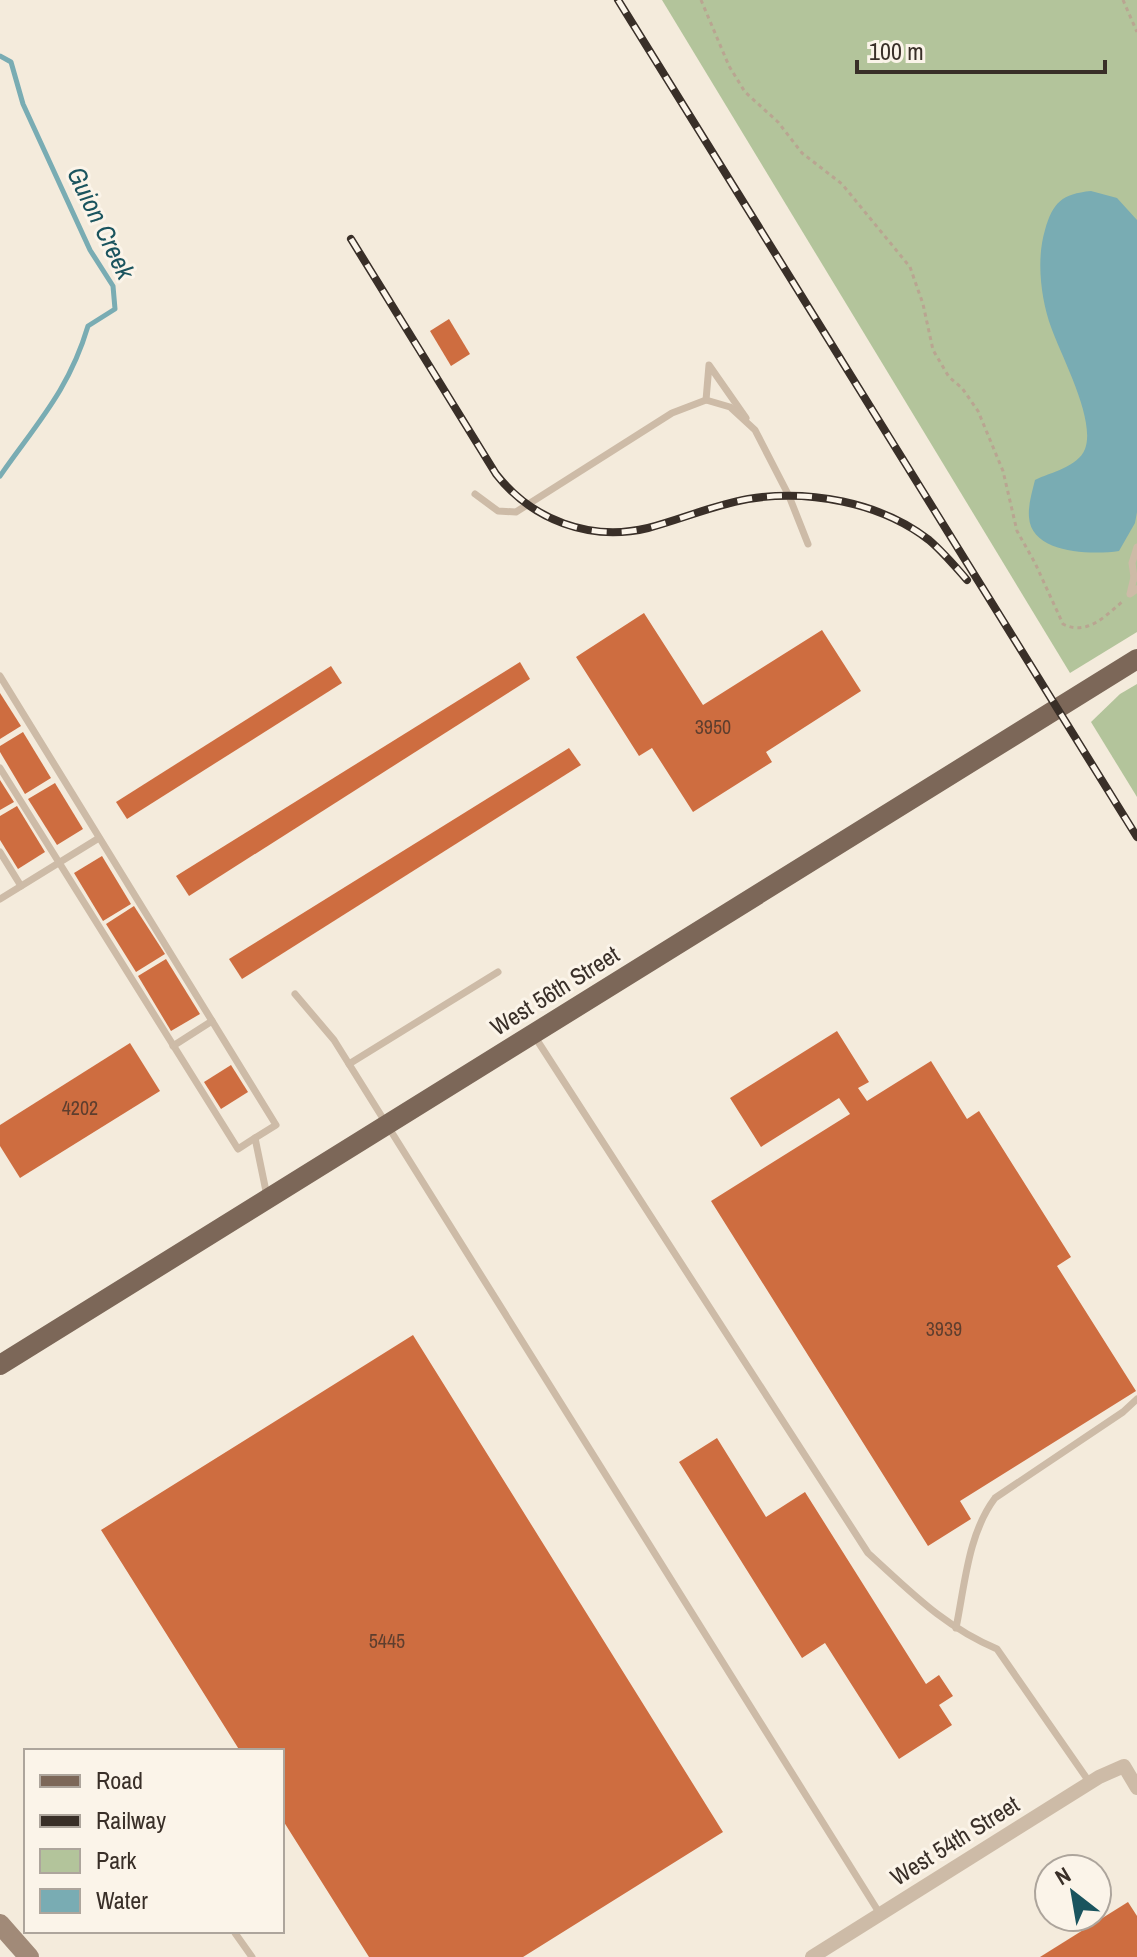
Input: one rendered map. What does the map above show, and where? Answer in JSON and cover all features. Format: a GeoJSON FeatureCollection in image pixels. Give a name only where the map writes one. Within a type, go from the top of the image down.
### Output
{"type":"FeatureCollection","features":[{"type":"Feature","properties":{"kind":"main road","name":"West 56th Street"},"geometry":{"type":"LineString","coordinates":[[0,1365],[1137,659]]}},
{"type":"Feature","properties":{"kind":"street","name":"West 54th Street"},"geometry":{"type":"LineString","coordinates":[[812,1957],[1090,1783],[1124,1766],[1137,1788]]}},
{"type":"Feature","properties":{"kind":"street"},"geometry":{"type":"LineString","coordinates":[[0,1924],[29,1957]]}},
{"type":"Feature","properties":{"kind":"lane"},"geometry":{"type":"LineString","coordinates":[[706,400],[709,365],[755,430],[789,496],[808,544]]}},
{"type":"Feature","properties":{"kind":"lane"},"geometry":{"type":"LineString","coordinates":[[475,494],[498,511],[516,512],[672,413],[706,400],[730,407],[755,430]]}},
{"type":"Feature","properties":{"kind":"lane"},"geometry":{"type":"LineString","coordinates":[[1134,591],[1132,563],[1137,547]]}},
{"type":"Feature","properties":{"kind":"lane"},"geometry":{"type":"LineString","coordinates":[[0,676],[276,1125],[238,1149],[0,768]]}},
{"type":"Feature","properties":{"kind":"lane"},"geometry":{"type":"LineString","coordinates":[[0,899],[99,838]]}},
{"type":"Feature","properties":{"kind":"lane"},"geometry":{"type":"LineString","coordinates":[[0,852],[21,886]]}},
{"type":"Feature","properties":{"kind":"lane"},"geometry":{"type":"LineString","coordinates":[[349,1064],[498,972]]}},
{"type":"Feature","properties":{"kind":"lane"},"geometry":{"type":"LineString","coordinates":[[295,994],[334,1040],[880,1914]]}},
{"type":"Feature","properties":{"kind":"lane"},"geometry":{"type":"LineString","coordinates":[[173,1046],[212,1021]]}},
{"type":"Feature","properties":{"kind":"lane"},"geometry":{"type":"LineString","coordinates":[[534,1035],[868,1553],[937,1616],[997,1649],[1090,1783]]}},
{"type":"Feature","properties":{"kind":"lane"},"geometry":{"type":"LineString","coordinates":[[255,1138],[267,1198]]}},
{"type":"Feature","properties":{"kind":"lane"},"geometry":{"type":"LineString","coordinates":[[956,1628],[974,1538],[982,1515],[995,1498],[1123,1412],[1137,1399]]}},
{"type":"Feature","properties":{"kind":"lane"},"geometry":{"type":"LineString","coordinates":[[235,1933],[252,1957]]}},
{"type":"Feature","properties":{"kind":"path"},"geometry":{"type":"LineString","coordinates":[[701,0],[729,66],[745,92],[778,122],[802,153],[842,184],[910,267],[923,304],[933,350],[949,377],[962,388],[978,411],[1003,471],[1017,531],[1063,624],[1078,629],[1088,627],[1134,591]]}},
{"type":"Feature","properties":{"kind":"path"},"geometry":{"type":"LineString","coordinates":[[1123,0],[1137,32]]}},
{"type":"Feature","properties":{"kind":"green space"},"geometry":{"type":"Polygon","coordinates":[[[662,0],[1137,0],[1137,632],[1070,673],[662,0]]]}},
{"type":"Feature","properties":{"kind":"green space"},"geometry":{"type":"Polygon","coordinates":[[[1137,684],[1137,797],[1091,722],[1120,694],[1137,684]]]}},
{"type":"Feature","properties":{"kind":"water"},"geometry":{"type":"Polygon","coordinates":[[[1091,191],[1117,198],[1137,220],[1137,512],[1135,523],[1119,551],[1094,553],[1051,545],[1032,529],[1029,517],[1035,480],[1070,465],[1085,449],[1086,422],[1048,316],[1040,266],[1045,230],[1055,206],[1073,194],[1091,191]]]}},
{"type":"Feature","properties":{"kind":"building"},"geometry":{"type":"Polygon","coordinates":[[[449,319],[470,354],[451,366],[430,331],[449,319]]]}},
{"type":"Feature","properties":{"kind":"building"},"geometry":{"type":"Polygon","coordinates":[[[644,613],[703,705],[822,630],[861,691],[766,752],[772,762],[693,812],[652,748],[639,756],[576,657],[644,613]]]}},
{"type":"Feature","properties":{"kind":"building"},"geometry":{"type":"Polygon","coordinates":[[[520,662],[530,679],[189,896],[176,876],[520,662]]]}},
{"type":"Feature","properties":{"kind":"building"},"geometry":{"type":"Polygon","coordinates":[[[331,666],[342,683],[127,819],[116,802],[331,666]]]}},
{"type":"Feature","properties":{"kind":"building"},"geometry":{"type":"Polygon","coordinates":[[[0,693],[21,726],[0,739],[0,693]]]}},
{"type":"Feature","properties":{"kind":"building"},"geometry":{"type":"Polygon","coordinates":[[[23,732],[51,778],[25,794],[0,752],[0,746],[23,732]]]}},
{"type":"Feature","properties":{"kind":"building"},"geometry":{"type":"Polygon","coordinates":[[[569,748],[581,765],[242,979],[229,959],[569,748]]]}},
{"type":"Feature","properties":{"kind":"building"},"geometry":{"type":"Polygon","coordinates":[[[0,780],[14,802],[0,810],[0,780]]]}},
{"type":"Feature","properties":{"kind":"building"},"geometry":{"type":"Polygon","coordinates":[[[55,783],[83,829],[57,845],[28,799],[55,783]]]}},
{"type":"Feature","properties":{"kind":"building"},"geometry":{"type":"Polygon","coordinates":[[[17,806],[45,852],[18,869],[0,840],[0,816],[17,806]]]}},
{"type":"Feature","properties":{"kind":"building"},"geometry":{"type":"Polygon","coordinates":[[[102,856],[131,904],[103,921],[74,873],[102,856]]]}},
{"type":"Feature","properties":{"kind":"building"},"geometry":{"type":"Polygon","coordinates":[[[134,906],[165,954],[136,972],[106,924],[134,906]]]}},
{"type":"Feature","properties":{"kind":"building"},"geometry":{"type":"Polygon","coordinates":[[[166,959],[200,1014],[171,1031],[138,976],[166,959]]]}},
{"type":"Feature","properties":{"kind":"building"},"geometry":{"type":"Polygon","coordinates":[[[837,1031],[869,1082],[858,1088],[867,1101],[931,1061],[967,1119],[979,1111],[1071,1257],[1057,1266],[1136,1391],[960,1501],[971,1519],[928,1546],[711,1201],[850,1114],[839,1098],[761,1147],[730,1098],[837,1031]]]}},
{"type":"Feature","properties":{"kind":"building"},"geometry":{"type":"Polygon","coordinates":[[[130,1043],[160,1091],[20,1178],[0,1146],[0,1125],[130,1043]]]}},
{"type":"Feature","properties":{"kind":"building"},"geometry":{"type":"Polygon","coordinates":[[[231,1065],[248,1092],[221,1109],[204,1082],[231,1065]]]}},
{"type":"Feature","properties":{"kind":"building"},"geometry":{"type":"Polygon","coordinates":[[[413,1335],[723,1832],[523,1957],[369,1957],[284,1822],[284,1749],[239,1749],[101,1530],[413,1335]]]}},
{"type":"Feature","properties":{"kind":"building"},"geometry":{"type":"Polygon","coordinates":[[[717,1438],[766,1517],[805,1492],[926,1684],[939,1675],[953,1696],[939,1705],[952,1725],[899,1759],[825,1643],[802,1658],[679,1462],[717,1438]]]}},
{"type":"Feature","properties":{"kind":"building"},"geometry":{"type":"Polygon","coordinates":[[[1128,1902],[1137,1916],[1137,1957],[1040,1957],[1078,1933],[1113,1933],[1113,1911],[1128,1902]]]}},
{"type":"Feature","properties":{"kind":"waterway","name":"Guion Creek"},"geometry":{"type":"LineString","coordinates":[[0,56],[11,62],[23,104],[90,250],[113,286],[115,309],[88,326],[62,388],[0,476]]}},
{"type":"Feature","properties":{"kind":"railway"},"geometry":{"type":"LineString","coordinates":[[618,0],[1137,837]]}},
{"type":"Feature","properties":{"kind":"railway"},"geometry":{"type":"LineString","coordinates":[[351,239],[496,474],[510,490],[545,515],[584,529],[626,532],[748,499],[771,496],[819,498],[866,508],[910,527],[929,540],[967,580]]}}]}
